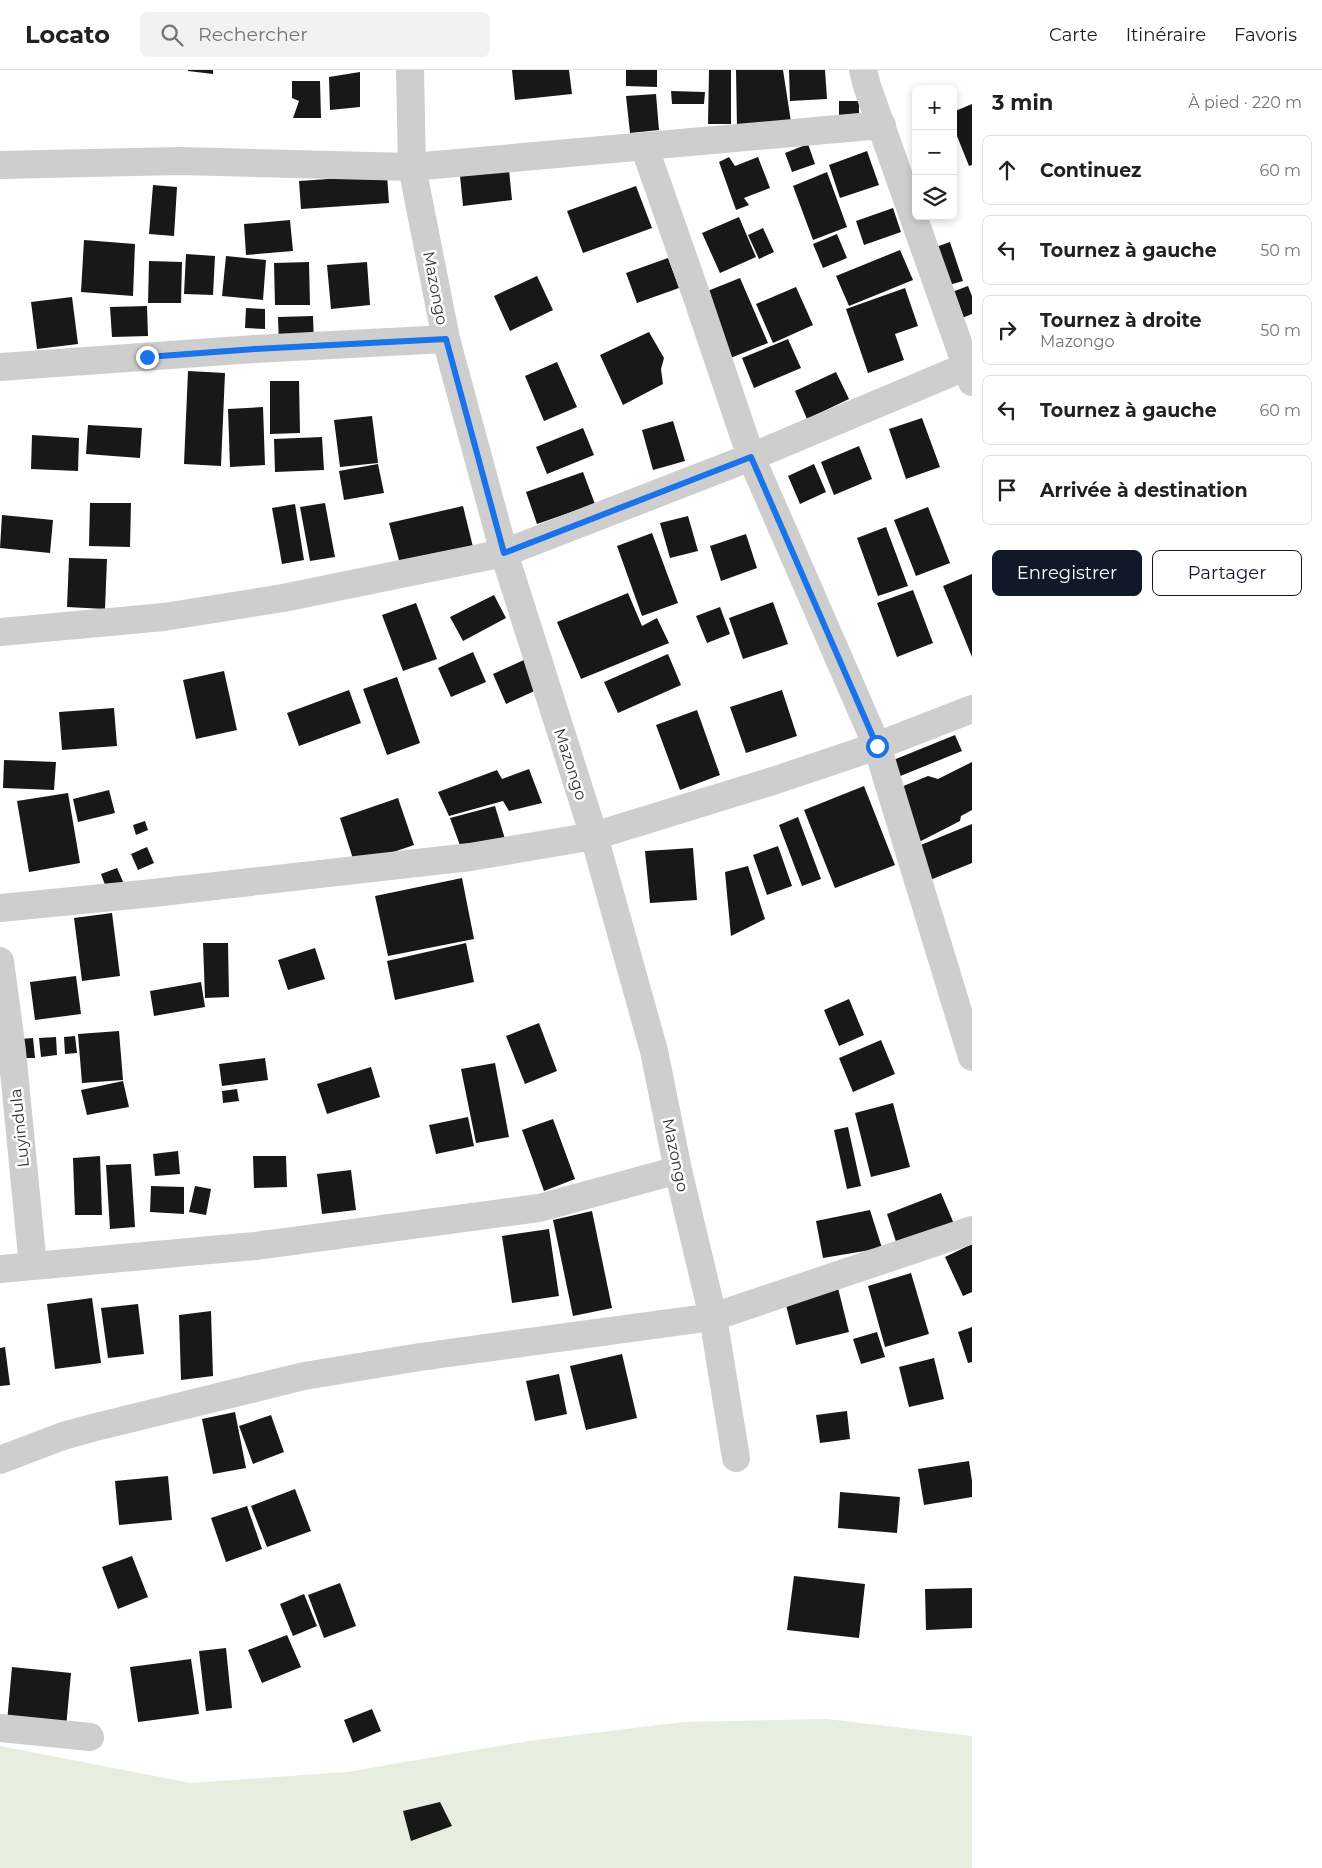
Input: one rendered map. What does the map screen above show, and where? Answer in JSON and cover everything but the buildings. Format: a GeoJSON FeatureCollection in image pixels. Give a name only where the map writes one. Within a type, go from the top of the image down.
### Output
{"type":"FeatureCollection","features":[{"type":"Feature","properties":{"kind":"street","name":"Mazongo"},"geometry":{"type":"LineString","coordinates":[[410,70],[412,167],[446,339],[504,553],[594,836],[654,1051],[678,1170],[714,1317],[736,1458]]}},
{"type":"Feature","properties":{"kind":"street"},"geometry":{"type":"LineString","coordinates":[[0,632],[164,617],[283,598],[504,553],[970,371],[867,86],[863,70]]}},
{"type":"Feature","properties":{"kind":"street"},"geometry":{"type":"LineString","coordinates":[[0,165],[180,161],[412,167],[882,125]]}},
{"type":"Feature","properties":{"kind":"street"},"geometry":{"type":"LineString","coordinates":[[644,146],[751,457],[877,746],[972,1057]]}},
{"type":"Feature","properties":{"kind":"street"},"geometry":{"type":"LineString","coordinates":[[0,367],[255,349],[446,339]]}},
{"type":"Feature","properties":{"kind":"street"},"geometry":{"type":"LineString","coordinates":[[0,908],[153,894],[470,857],[594,836],[776,780],[877,746],[972,709]]}},
{"type":"Feature","properties":{"kind":"street","name":"Luyindula"},"geometry":{"type":"LineString","coordinates":[[0,961],[6,1051],[33,1266]]}},
{"type":"Feature","properties":{"kind":"street"},"geometry":{"type":"LineString","coordinates":[[0,1269],[255,1246],[539,1208],[678,1170]]}},
{"type":"Feature","properties":{"kind":"street"},"geometry":{"type":"LineString","coordinates":[[0,1460],[62,1436],[304,1376],[420,1357],[714,1317],[972,1230]]}},
{"type":"Feature","properties":{"kind":"street"},"geometry":{"type":"LineString","coordinates":[[0,1728],[90,1737]]}},
{"type":"Feature","properties":{"kind":"green space"},"geometry":{"type":"Polygon","coordinates":[[[827,1719],[972,1736],[972,1868],[0,1868],[0,1746],[191,1783],[347,1772],[528,1741],[683,1722],[827,1719]]]}},
{"type":"Feature","properties":{"kind":"route"},"geometry":{"type":"LineString","coordinates":[[147,357],[446,339],[504,553],[751,457],[877,746]]}}]}
